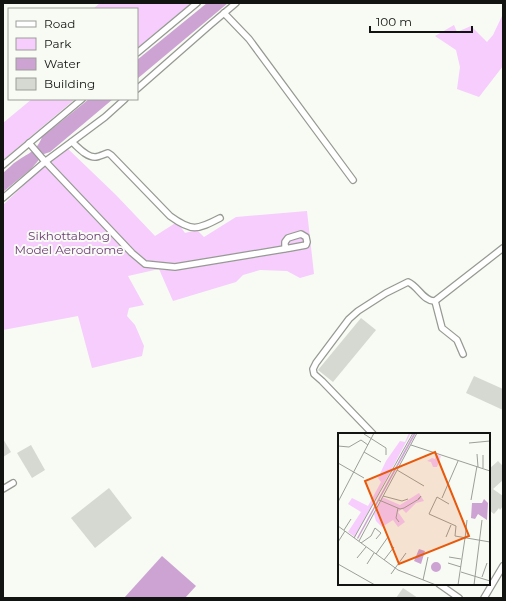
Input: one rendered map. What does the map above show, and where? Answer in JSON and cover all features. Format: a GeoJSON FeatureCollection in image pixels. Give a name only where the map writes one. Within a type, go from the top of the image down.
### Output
{"type":"FeatureCollection","features":[{"type":"Feature","properties":{"kind":"street"},"geometry":{"type":"LineString","coordinates":[[138,52],[197,3]]}},
{"type":"Feature","properties":{"kind":"street"},"geometry":{"type":"LineString","coordinates":[[138,88],[236,3]]}},
{"type":"Feature","properties":{"kind":"street"},"geometry":{"type":"LineString","coordinates":[[224,13],[249,39],[353,180]]}},
{"type":"Feature","properties":{"kind":"street"},"geometry":{"type":"LineString","coordinates":[[3,165],[31,145],[81,100]]}},
{"type":"Feature","properties":{"kind":"street"},"geometry":{"type":"LineString","coordinates":[[3,198],[44,160],[72,142],[125,100]]}},
{"type":"Feature","properties":{"kind":"street"},"geometry":{"type":"LineString","coordinates":[[72,142],[90,156],[111,155],[170,216],[179,222],[187,226],[201,227],[220,218]]}},
{"type":"Feature","properties":{"kind":"street"},"geometry":{"type":"LineString","coordinates":[[31,145],[132,253],[145,264],[175,267],[285,249]]}},
{"type":"Feature","properties":{"kind":"street"},"geometry":{"type":"LineString","coordinates":[[372,433],[314,374],[313,369],[316,363],[349,319],[358,310],[406,282],[412,284],[428,300],[434,301],[503,248]]}},
{"type":"Feature","properties":{"kind":"street"},"geometry":{"type":"LineString","coordinates":[[434,301],[442,328],[457,340],[463,354]]}},
{"type":"Feature","properties":{"kind":"street"},"geometry":{"type":"LineString","coordinates":[[3,489],[14,483]]}},
{"type":"Feature","properties":{"kind":"street"},"geometry":{"type":"LineString","coordinates":[[484,598],[503,566]]}},
{"type":"Feature","properties":{"kind":"street"},"geometry":{"type":"LineString","coordinates":[[440,585],[459,598]]}},
{"type":"Feature","properties":{"kind":"green space"},"geometry":{"type":"Polygon","coordinates":[[[100,3],[191,3],[138,47],[138,8],[94,8],[100,3]]]}},
{"type":"Feature","properties":{"kind":"green space"},"geometry":{"type":"Polygon","coordinates":[[[503,14],[503,66],[479,97],[457,89],[460,67],[456,50],[435,36],[454,25],[457,32],[471,26],[487,42],[493,35],[503,14]]]}},
{"type":"Feature","properties":{"kind":"green space"},"geometry":{"type":"Polygon","coordinates":[[[31,100],[74,100],[3,160],[3,123],[31,100]]]}},
{"type":"Feature","properties":{"kind":"green space","name":"Sikhottabong Model Aerodrome"},"geometry":{"type":"Polygon","coordinates":[[[65,146],[116,195],[155,236],[177,222],[185,233],[197,230],[204,237],[236,217],[307,211],[314,274],[300,278],[287,271],[260,270],[243,275],[236,282],[173,301],[159,269],[128,276],[144,305],[129,308],[127,316],[135,325],[144,346],[142,356],[92,368],[78,316],[3,330],[3,205],[65,146]]]}},
{"type":"Feature","properties":{"kind":"water"},"geometry":{"type":"Polygon","coordinates":[[[207,3],[228,3],[138,78],[138,59],[207,3]]]}},
{"type":"Feature","properties":{"kind":"water"},"geometry":{"type":"Polygon","coordinates":[[[88,100],[112,100],[50,152],[44,154],[31,169],[3,192],[3,173],[15,162],[32,151],[42,137],[88,100]]]}},
{"type":"Feature","properties":{"kind":"water"},"geometry":{"type":"Polygon","coordinates":[[[162,556],[196,586],[185,598],[124,598],[162,556]]]}},
{"type":"Feature","properties":{"kind":"building"},"geometry":{"type":"Polygon","coordinates":[[[361,318],[376,330],[333,382],[318,370],[361,318]]]}},
{"type":"Feature","properties":{"kind":"building"},"geometry":{"type":"Polygon","coordinates":[[[474,376],[503,389],[503,410],[466,393],[474,376]]]}},
{"type":"Feature","properties":{"kind":"building"},"geometry":{"type":"Polygon","coordinates":[[[3,439],[11,452],[3,457],[3,439]]]}},
{"type":"Feature","properties":{"kind":"building"},"geometry":{"type":"Polygon","coordinates":[[[31,445],[45,470],[32,478],[17,453],[31,445]]]}},
{"type":"Feature","properties":{"kind":"building"},"geometry":{"type":"Polygon","coordinates":[[[498,461],[503,466],[503,480],[493,489],[503,496],[503,506],[494,514],[490,511],[490,468],[498,461]]]}},
{"type":"Feature","properties":{"kind":"building"},"geometry":{"type":"Polygon","coordinates":[[[109,488],[132,518],[95,548],[71,518],[109,488]]]}},
{"type":"Feature","properties":{"kind":"building"},"geometry":{"type":"Polygon","coordinates":[[[403,588],[418,598],[396,598],[403,588]]]}}]}
